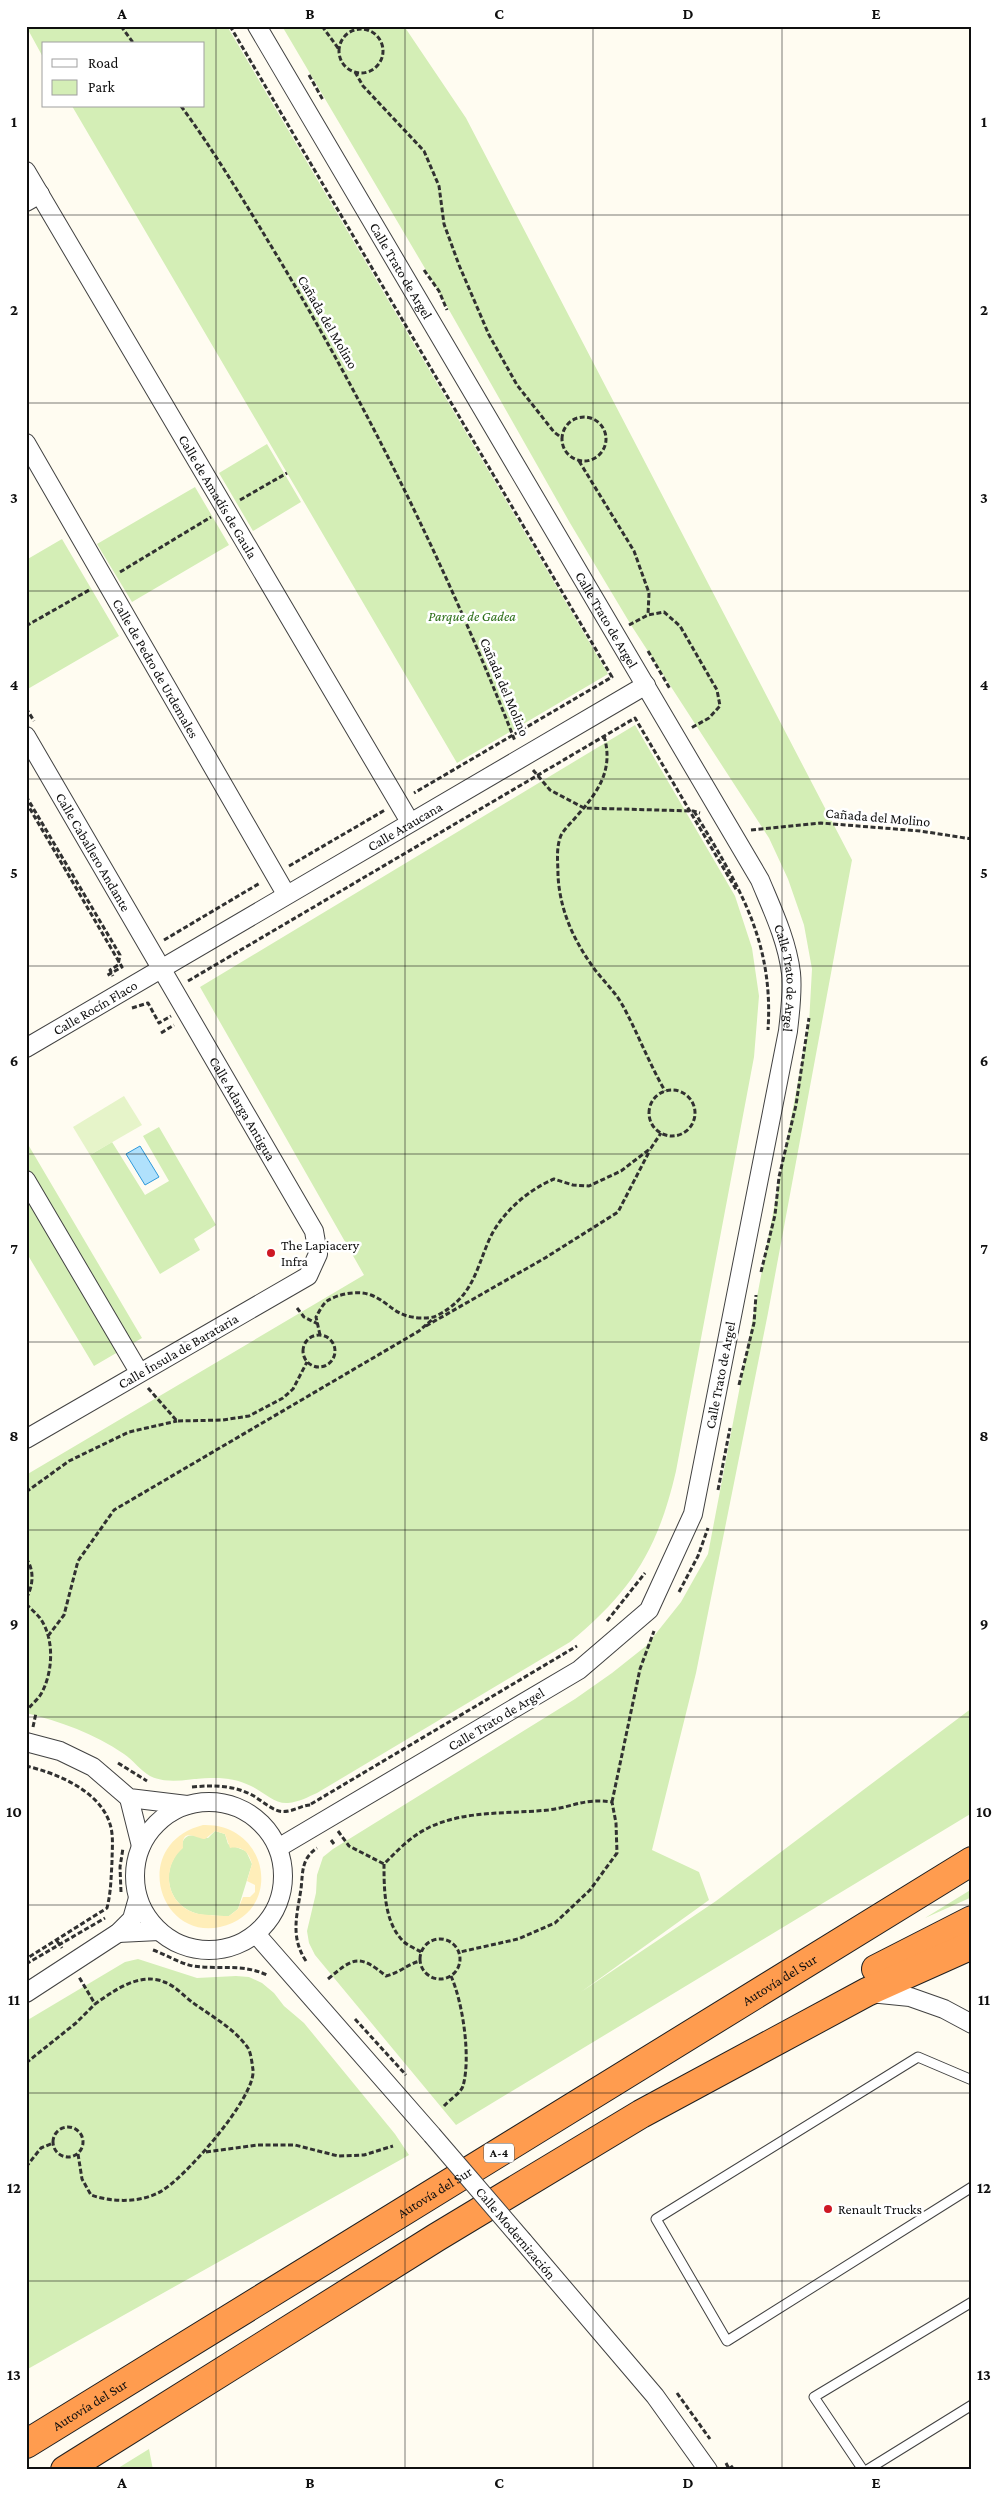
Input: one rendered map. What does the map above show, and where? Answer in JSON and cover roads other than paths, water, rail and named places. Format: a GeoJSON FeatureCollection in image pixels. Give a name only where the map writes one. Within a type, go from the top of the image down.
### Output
{"type":"FeatureCollection","features":[{"type":"Feature","properties":{"kind":"highway","name":"Autovía del Sur"},"geometry":{"type":"LineString","coordinates":[[26,2444],[972,1861]]}},
{"type":"Feature","properties":{"kind":"highway"},"geometry":{"type":"LineString","coordinates":[[65,2470],[420,2247],[641,2114],[880,1966],[972,1920]]}},
{"type":"Feature","properties":{"kind":"highway"},"geometry":{"type":"LineString","coordinates":[[641,2114],[867,1992],[972,1945]]}},
{"type":"Feature","properties":{"kind":"highway"},"geometry":{"type":"LineString","coordinates":[[932,1962],[972,1956]]}},
{"type":"Feature","properties":{"kind":"street","name":"Calle Trato de Argel"},"geometry":{"type":"LineString","coordinates":[[257,26],[760,880],[780,928],[791,972],[792,996],[788,1031],[693,1514],[649,1610],[579,1670],[278,1848]]}},
{"type":"Feature","properties":{"kind":"street","name":"Calle de Amadís de Gaula"},"geometry":{"type":"LineString","coordinates":[[26,171],[33,198],[225,509],[410,822]]}},
{"type":"Feature","properties":{"kind":"street","name":"Calle de Pedro de Urdemales"},"geometry":{"type":"LineString","coordinates":[[26,443],[286,894]]}},
{"type":"Feature","properties":{"kind":"street","name":"Calle Araucana"},"geometry":{"type":"LineString","coordinates":[[162,967],[646,685]]}},
{"type":"Feature","properties":{"kind":"street","name":"Calle Caballero Andante"},"geometry":{"type":"LineString","coordinates":[[31,731],[162,967]]}},
{"type":"Feature","properties":{"kind":"street","name":"Calle Rocín Flaco"},"geometry":{"type":"LineString","coordinates":[[26,1048],[162,967]]}},
{"type":"Feature","properties":{"kind":"street","name":"Calle Adarga Antigua"},"geometry":{"type":"LineString","coordinates":[[162,967],[192,1003],[314,1231],[318,1254]]}},
{"type":"Feature","properties":{"kind":"street"},"geometry":{"type":"LineString","coordinates":[[26,1180],[140,1372]]}},
{"type":"Feature","properties":{"kind":"street","name":"Calle Ínsula de Barataria"},"geometry":{"type":"LineString","coordinates":[[26,1439],[308,1276],[318,1254]]}},
{"type":"Feature","properties":{"kind":"street"},"geometry":{"type":"LineString","coordinates":[[26,1742],[60,1751],[93,1767],[129,1798],[140,1846]]}},
{"type":"Feature","properties":{"kind":"street"},"geometry":{"type":"LineString","coordinates":[[129,1798],[188,1796],[231,1804],[250,1814],[267,1829],[278,1848],[284,1871],[281,1895],[272,1917],[256,1934],[238,1945],[218,1950],[190,1947],[176,1943],[159,1931],[129,1897]]}},
{"type":"Feature","properties":{"kind":"street"},"geometry":{"type":"LineString","coordinates":[[26,1993],[118,1933],[132,1919],[129,1897],[135,1880],[140,1846],[159,1820],[188,1796]]}},
{"type":"Feature","properties":{"kind":"street"},"geometry":{"type":"LineString","coordinates":[[118,1933],[159,1931]]}},
{"type":"Feature","properties":{"kind":"street","name":"Calle Modernización"},"geometry":{"type":"LineString","coordinates":[[256,1934],[432,2135],[655,2396],[708,2470]]}},
{"type":"Feature","properties":{"kind":"street"},"geometry":{"type":"LineString","coordinates":[[867,1992],[910,1997],[944,2009],[972,2024]]}},
{"type":"Feature","properties":{"kind":"lane"},"geometry":{"type":"LineString","coordinates":[[972,2080],[918,2057],[656,2219],[727,2341],[972,2187]]}},
{"type":"Feature","properties":{"kind":"lane"},"geometry":{"type":"LineString","coordinates":[[862,2470],[814,2397],[972,2302]]}},
{"type":"Feature","properties":{"kind":"lane"},"geometry":{"type":"LineString","coordinates":[[867,2470],[972,2406]]}},
{"type":"Feature","properties":{"kind":"water"},"geometry":{"type":"Polygon","coordinates":[[[140,1146],[159,1177],[145,1185],[126,1154],[140,1146]]]}},
{"type":"Feature","properties":{"kind":"place","name":"The Lapiacery Infra"},"geometry":{"type":"Point","coordinates":[271,1253]}},
{"type":"Feature","properties":{"kind":"place","name":"Renault Trucks"},"geometry":{"type":"Point","coordinates":[828,2209]}},
{"type":"Feature","properties":{"kind":"park label","name":"Parque de Gadea"},"geometry":{"type":"Point","coordinates":[472,616]}}]}
